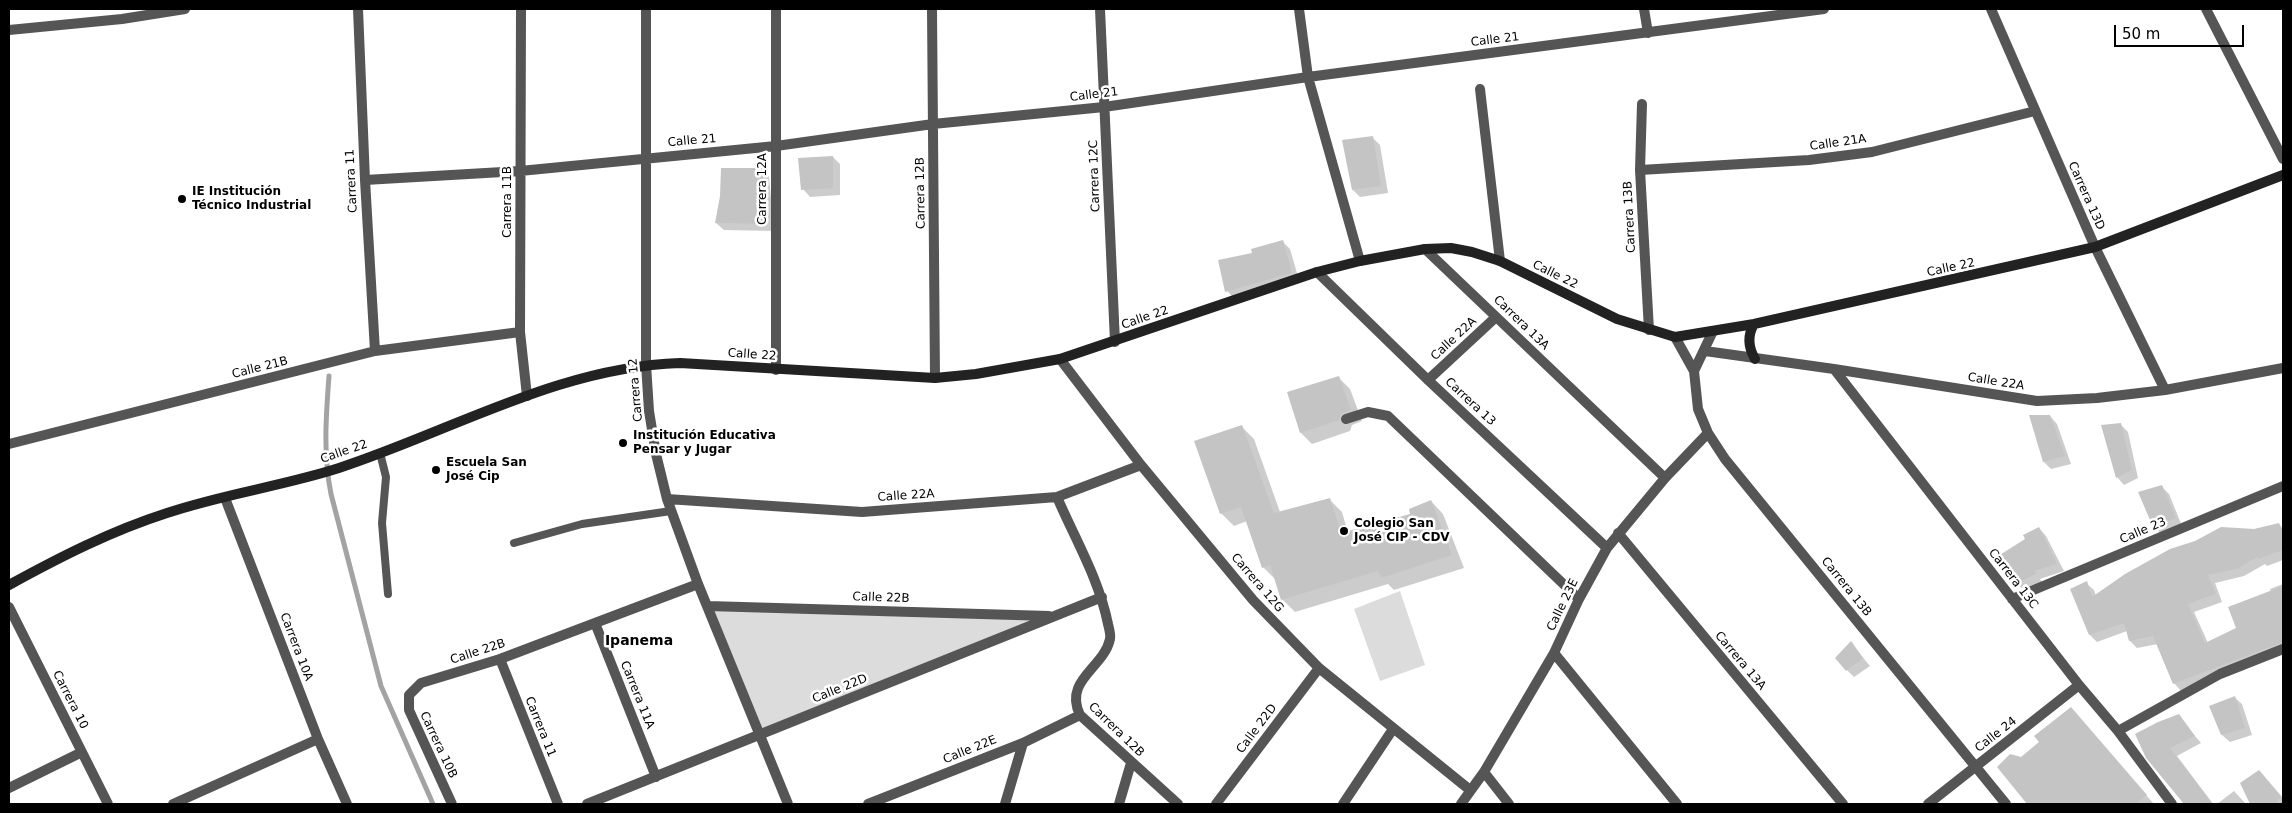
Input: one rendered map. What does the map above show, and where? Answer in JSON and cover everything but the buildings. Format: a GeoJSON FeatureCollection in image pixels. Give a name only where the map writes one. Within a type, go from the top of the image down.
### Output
{"type":"FeatureCollection","features":[{"type":"Feature","properties":{"kind":"street"},"geometry":{"type":"LineString","coordinates":[[9,30],[122,19],[185,9]]}},
{"type":"Feature","properties":{"kind":"street","name":"Carrera 11"},"geometry":{"type":"LineString","coordinates":[[358,9],[364,180],[375,351]]}},
{"type":"Feature","properties":{"kind":"street","name":"Carrera 11B"},"geometry":{"type":"LineString","coordinates":[[521,9],[520,332],[527,396]]}},
{"type":"Feature","properties":{"kind":"street","name":"Carrera 12"},"geometry":{"type":"LineString","coordinates":[[646,9],[646,364],[655,446],[667,499],[698,584],[788,804]]}},
{"type":"Feature","properties":{"kind":"street","name":"Carrera 12A"},"geometry":{"type":"LineString","coordinates":[[776,9],[776,370]]}},
{"type":"Feature","properties":{"kind":"street","name":"Carrera 12B"},"geometry":{"type":"LineString","coordinates":[[932,9],[936,378]]}},
{"type":"Feature","properties":{"kind":"street","name":"Carrera 12C"},"geometry":{"type":"LineString","coordinates":[[1100,9],[1115,342]]}},
{"type":"Feature","properties":{"kind":"street"},"geometry":{"type":"LineString","coordinates":[[1299,9],[1308,78],[1360,261]]}},
{"type":"Feature","properties":{"kind":"street"},"geometry":{"type":"LineString","coordinates":[[1644,9],[1648,33]]}},
{"type":"Feature","properties":{"kind":"street","name":"Calle 21"},"geometry":{"type":"LineString","coordinates":[[364,180],[520,171],[647,157],[776,146],[933,124],[1104,107],[1648,33],[1781,12],[1824,9]]}},
{"type":"Feature","properties":{"kind":"street","name":"Carrera 13D"},"geometry":{"type":"LineString","coordinates":[[1991,9],[2095,247],[2165,390]]}},
{"type":"Feature","properties":{"kind":"street"},"geometry":{"type":"LineString","coordinates":[[2206,9],[2283,159]]}},
{"type":"Feature","properties":{"kind":"street"},"geometry":{"type":"LineString","coordinates":[[1480,89],[1500,262]]}},
{"type":"Feature","properties":{"kind":"street","name":"Carrera 13B"},"geometry":{"type":"LineString","coordinates":[[1642,104],[1640,170],[1649,330]]}},
{"type":"Feature","properties":{"kind":"street","name":"Calle 21A"},"geometry":{"type":"LineString","coordinates":[[1640,170],[1810,160],[1872,152],[2035,111]]}},
{"type":"Feature","properties":{"kind":"street","name":"Calle 22"},"geometry":{"type":"LineString","coordinates":[[9,585],[55,559],[113,533],[168,512],[339,468],[527,396],[600,372],[646,364],[680,363],[936,378],[976,374],[1060,359],[1115,342],[1316,272],[1360,261],[1425,249],[1451,248],[1472,252],[1500,262],[1618,319],[1675,337],[1754,324],[2021,266],[2095,247],[2283,175]]}},
{"type":"Feature","properties":{"kind":"street","name":"Carrera 13A"},"geometry":{"type":"LineString","coordinates":[[1425,249],[1665,478]]}},
{"type":"Feature","properties":{"kind":"street","name":"Carrera 13"},"geometry":{"type":"LineString","coordinates":[[1316,272],[1607,548]]}},
{"type":"Feature","properties":{"kind":"street","name":"Calle 22A"},"geometry":{"type":"LineString","coordinates":[[1428,380],[1496,317]]}},
{"type":"Feature","properties":{"kind":"street"},"geometry":{"type":"LineString","coordinates":[[1754,324],[1750,331],[1749,340],[1750,350],[1755,359]]}},
{"type":"Feature","properties":{"kind":"street"},"geometry":{"type":"LineString","coordinates":[[1694,371],[1713,331]]}},
{"type":"Feature","properties":{"kind":"street","name":"Calle 21B"},"geometry":{"type":"LineString","coordinates":[[9,444],[375,351],[520,332]]}},
{"type":"Feature","properties":{"kind":"street","name":"Carrera 13B"},"geometry":{"type":"LineString","coordinates":[[1675,337],[1694,371],[1698,409],[1708,433],[1725,459],[2006,804]]}},
{"type":"Feature","properties":{"kind":"street","name":"Calle 22A"},"geometry":{"type":"LineString","coordinates":[[1705,351],[2037,401],[2097,398],[2165,390],[2283,368]]}},
{"type":"Feature","properties":{"kind":"street","name":"Carrera 12G"},"geometry":{"type":"LineString","coordinates":[[1060,359],[1141,465],[1253,600],[1319,668],[1470,790]]}},
{"type":"Feature","properties":{"kind":"street","name":"Carrera 13C"},"geometry":{"type":"LineString","coordinates":[[1834,369],[2079,685],[2118,731],[2172,804]]}},
{"type":"Feature","properties":{"kind":"street"},"geometry":{"type":"LineString","coordinates":[[1346,419],[1368,412],[1388,416],[1578,599]]}},
{"type":"Feature","properties":{"kind":"street","name":"Calle 23E"},"geometry":{"type":"LineString","coordinates":[[1461,804],[1484,772],[1554,653],[1578,599],[1607,548],[1665,478],[1708,433]]}},
{"type":"Feature","properties":{"kind":"street","name":"Calle 22A"},"geometry":{"type":"LineString","coordinates":[[667,499],[862,512],[1057,497],[1141,465]]}},
{"type":"Feature","properties":{"kind":"street","name":"Calle 23"},"geometry":{"type":"LineString","coordinates":[[2012,599],[2283,486]]}},
{"type":"Feature","properties":{"kind":"street","name":"Carrera 12B"},"geometry":{"type":"LineString","coordinates":[[1057,497],[1102,598],[1110,638],[1104,652],[1078,686],[1076,706],[1080,715],[1178,804]]}},
{"type":"Feature","properties":{"kind":"street","name":"Carrera 10A"},"geometry":{"type":"LineString","coordinates":[[225,498],[318,739],[347,804]]}},
{"type":"Feature","properties":{"kind":"street","name":"Carrera 13A"},"geometry":{"type":"LineString","coordinates":[[1618,533],[1843,804]]}},
{"type":"Feature","properties":{"kind":"street","name":"Calle 22B"},"geometry":{"type":"LineString","coordinates":[[409,695],[421,684],[500,659],[698,584]]}},
{"type":"Feature","properties":{"kind":"street","name":"Calle 22D"},"geometry":{"type":"LineString","coordinates":[[587,804],[1102,598]]}},
{"type":"Feature","properties":{"kind":"street","name":"Calle 22B"},"geometry":{"type":"LineString","coordinates":[[708,606],[1053,616]]}},
{"type":"Feature","properties":{"kind":"street","name":"Carrera 10"},"geometry":{"type":"LineString","coordinates":[[9,607],[108,804]]}},
{"type":"Feature","properties":{"kind":"street","name":"Carrera 11A"},"geometry":{"type":"LineString","coordinates":[[595,623],[656,777]]}},
{"type":"Feature","properties":{"kind":"street"},"geometry":{"type":"LineString","coordinates":[[2118,731],[2220,674],[2283,649]]}},
{"type":"Feature","properties":{"kind":"street"},"geometry":{"type":"LineString","coordinates":[[1554,653],[1677,804]]}},
{"type":"Feature","properties":{"kind":"street","name":"Carrera 11"},"geometry":{"type":"LineString","coordinates":[[500,659],[558,804]]}},
{"type":"Feature","properties":{"kind":"street","name":"Calle 22D"},"geometry":{"type":"LineString","coordinates":[[1216,804],[1319,668]]}},
{"type":"Feature","properties":{"kind":"street","name":"Calle 24"},"geometry":{"type":"LineString","coordinates":[[1928,804],[2079,685]]}},
{"type":"Feature","properties":{"kind":"street","name":"Carrera 10B"},"geometry":{"type":"LineString","coordinates":[[409,695],[408,710],[452,804]]}},
{"type":"Feature","properties":{"kind":"street","name":"Calle 22E"},"geometry":{"type":"LineString","coordinates":[[868,804],[1023,743],[1080,715]]}},
{"type":"Feature","properties":{"kind":"street"},"geometry":{"type":"LineString","coordinates":[[1343,804],[1393,729]]}},
{"type":"Feature","properties":{"kind":"street"},"geometry":{"type":"LineString","coordinates":[[173,804],[318,739]]}},
{"type":"Feature","properties":{"kind":"street"},"geometry":{"type":"LineString","coordinates":[[1005,804],[1023,743]]}},
{"type":"Feature","properties":{"kind":"street"},"geometry":{"type":"LineString","coordinates":[[9,788],[82,752]]}},
{"type":"Feature","properties":{"kind":"street"},"geometry":{"type":"LineString","coordinates":[[1119,804],[1131,763]]}},
{"type":"Feature","properties":{"kind":"street"},"geometry":{"type":"LineString","coordinates":[[1484,772],[1509,804]]}},
{"type":"Feature","properties":{"kind":"lane"},"geometry":{"type":"LineString","coordinates":[[380,453],[386,477],[382,523],[388,594]]}},
{"type":"Feature","properties":{"kind":"lane"},"geometry":{"type":"LineString","coordinates":[[514,543],[582,524],[671,510]]}},
{"type":"Feature","properties":{"kind":"shaded area"},"geometry":{"type":"Polygon","coordinates":[[[1400,591],[1425,665],[1380,681],[1354,609],[1400,591]]]}},
{"type":"Feature","properties":{"kind":"shaded area"},"geometry":{"type":"Polygon","coordinates":[[[708,606],[1053,616],[760,734],[708,606]]]}},
{"type":"Feature","properties":{"kind":"waterway"},"geometry":{"type":"LineString","coordinates":[[329,376],[326,450],[331,494],[381,686],[433,804]]}},
{"type":"Feature","properties":{"kind":"place","name":"IE Institución Técnico Industrial"},"geometry":{"type":"Point","coordinates":[182,199]}},
{"type":"Feature","properties":{"kind":"place","name":"Institución Educativa Pensar y Jugar"},"geometry":{"type":"Point","coordinates":[623,443]}},
{"type":"Feature","properties":{"kind":"place","name":"Escuela San José Cip"},"geometry":{"type":"Point","coordinates":[436,470]}},
{"type":"Feature","properties":{"kind":"place","name":"Colegio San José CIP - CDV"},"geometry":{"type":"Point","coordinates":[1344,531]}},
{"type":"Feature","properties":{"kind":"district","name":"Ipanema"},"geometry":{"type":"Point","coordinates":[639,641]}}]}
